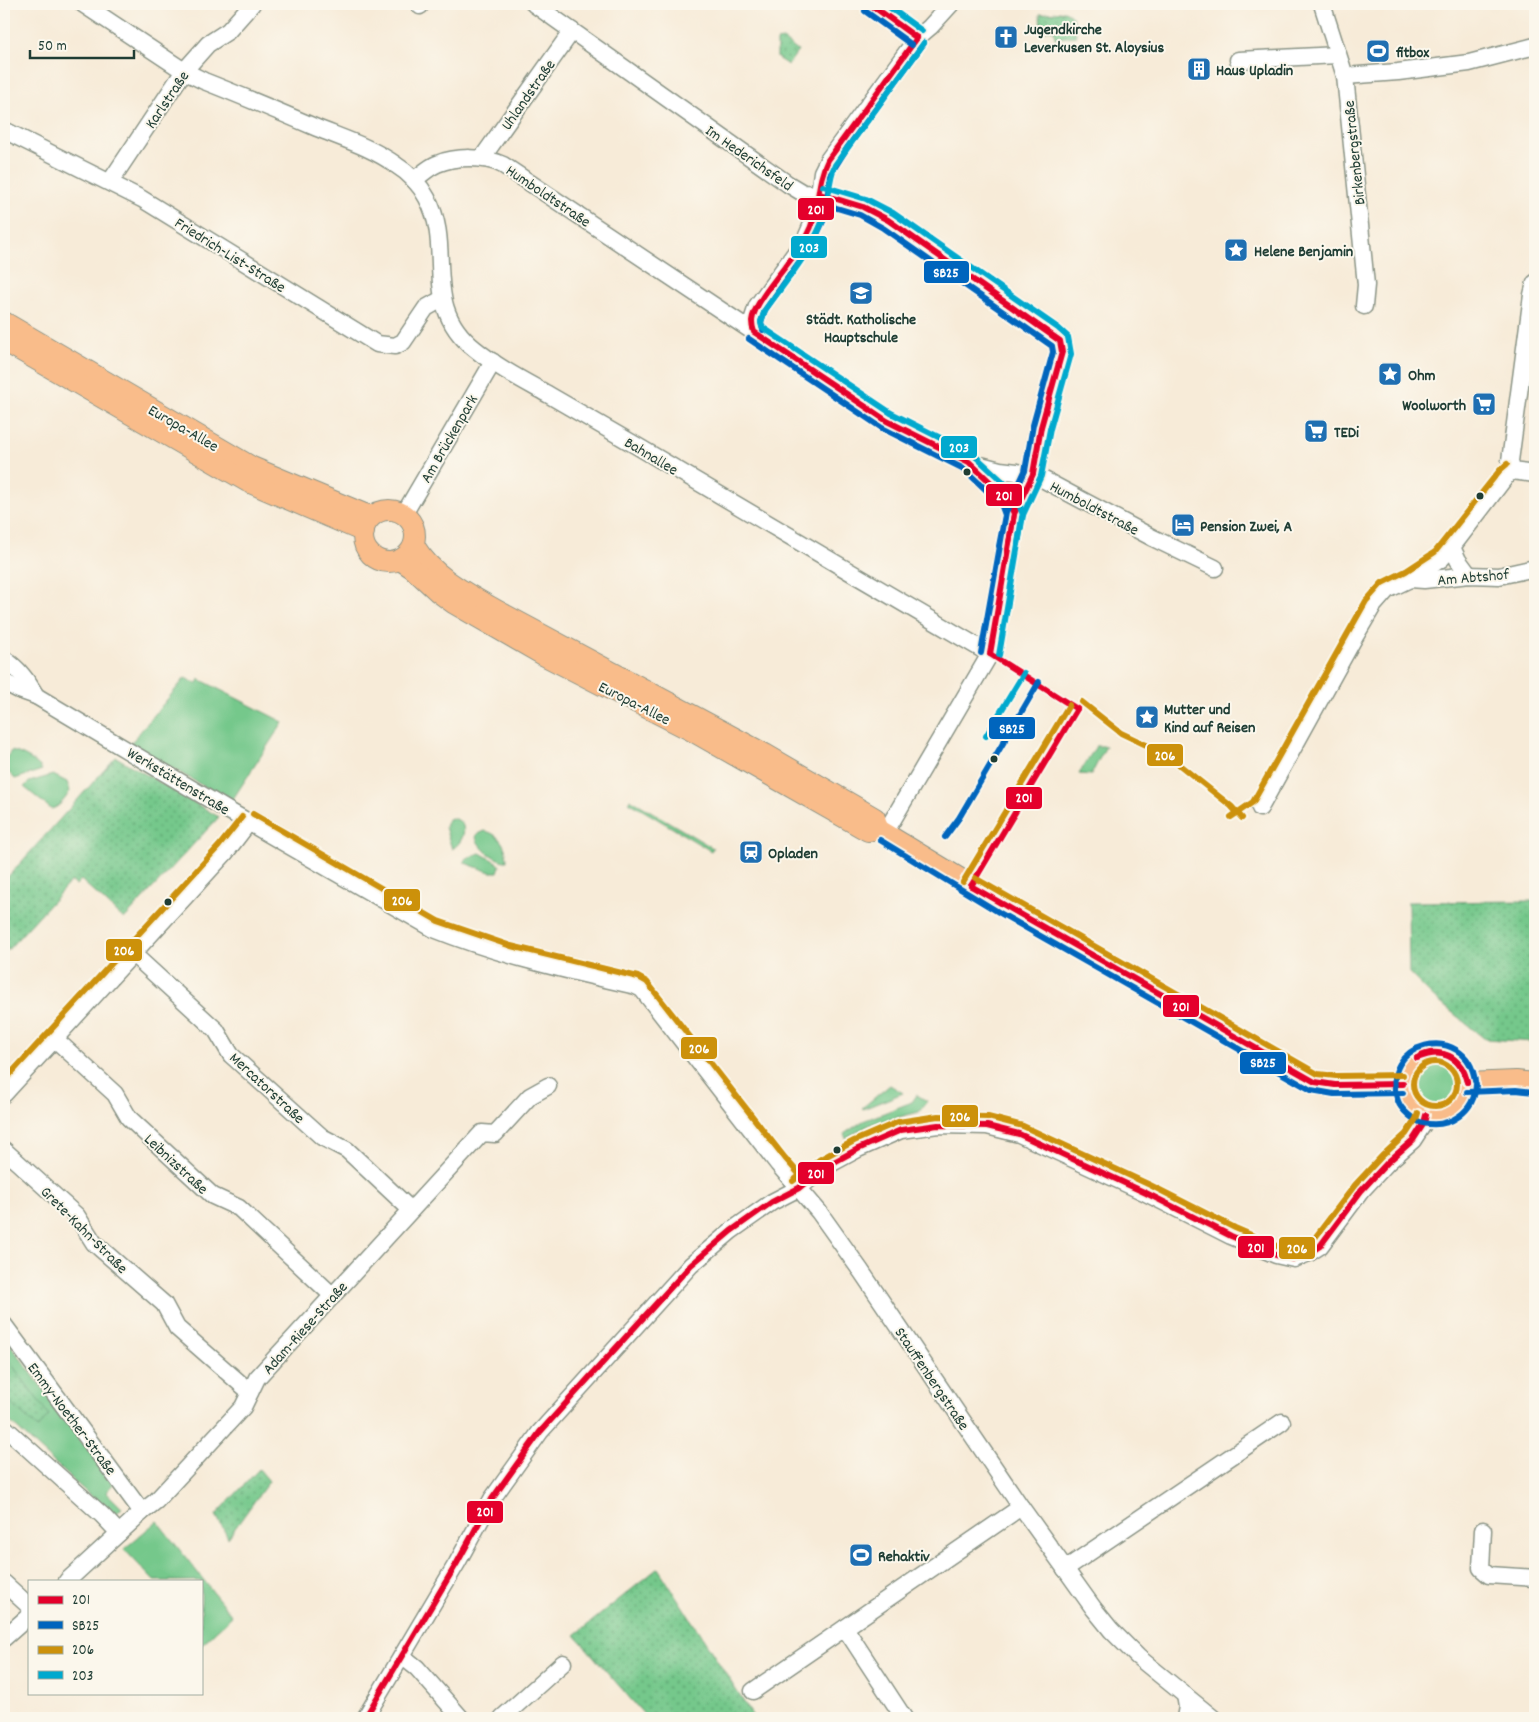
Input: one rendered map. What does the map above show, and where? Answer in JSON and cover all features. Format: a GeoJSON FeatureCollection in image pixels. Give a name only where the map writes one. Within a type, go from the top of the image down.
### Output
{"type":"FeatureCollection","features":[{"type":"Feature","properties":{"kind":"main road","name":"Europa-Allee"},"geometry":{"type":"LineString","coordinates":[[4,322],[252,466],[362,513],[368,524]]}},
{"type":"Feature","properties":{"kind":"main road","name":"Europa-Allee"},"geometry":{"type":"LineString","coordinates":[[4,341],[248,482],[368,524]]}},
{"type":"Feature","properties":{"kind":"main road"},"geometry":{"type":"LineString","coordinates":[[396,510],[404,514],[414,526],[415,535],[414,545],[406,556],[400,560],[385,561],[372,555],[364,542],[368,524],[380,512],[396,510]]}},
{"type":"Feature","properties":{"kind":"main road","name":"Europa-Allee"},"geometry":{"type":"LineString","coordinates":[[414,545],[422,558],[459,588],[773,759],[876,818],[882,831]]}},
{"type":"Feature","properties":{"kind":"main road","name":"Europa-Allee"},"geometry":{"type":"LineString","coordinates":[[400,560],[453,603],[545,656],[692,731],[868,831],[882,831],[1013,910],[1314,1082],[1335,1085],[1403,1084]]}},
{"type":"Feature","properties":{"kind":"main road"},"geometry":{"type":"LineString","coordinates":[[1434,1052],[1453,1058],[1465,1073],[1467,1083],[1466,1093],[1462,1102],[1446,1114],[1436,1116],[1426,1115],[1412,1107],[1404,1092],[1403,1084],[1409,1066],[1416,1059],[1434,1052]]}},
{"type":"Feature","properties":{"kind":"main road"},"geometry":{"type":"LineString","coordinates":[[1467,1083],[1535,1082]]}},
{"type":"Feature","properties":{"kind":"street"},"geometry":{"type":"LineString","coordinates":[[83,4],[184,71],[378,154],[396,165],[414,180]]}},
{"type":"Feature","properties":{"kind":"street","name":"Karlstraße"},"geometry":{"type":"LineString","coordinates":[[110,182],[184,71],[208,44],[228,30],[252,4]]}},
{"type":"Feature","properties":{"kind":"street"},"geometry":{"type":"LineString","coordinates":[[870,4],[917,38]]}},
{"type":"Feature","properties":{"kind":"street"},"geometry":{"type":"LineString","coordinates":[[754,332],[752,321],[757,306],[806,238],[816,216],[822,172],[828,160],[917,38],[951,4]]}},
{"type":"Feature","properties":{"kind":"street","name":"Birkenbergstraße"},"geometry":{"type":"LineString","coordinates":[[1322,4],[1345,76],[1364,260],[1366,285],[1364,306]]}},
{"type":"Feature","properties":{"kind":"street","name":"Im Hederichsfeld"},"geometry":{"type":"LineString","coordinates":[[542,6],[572,30],[788,184],[802,192],[820,194],[863,207],[888,220],[1060,341],[1062,352],[1041,427],[1032,474]]}},
{"type":"Feature","properties":{"kind":"street","name":"Uhlandstraße"},"geometry":{"type":"LineString","coordinates":[[482,158],[572,30]]}},
{"type":"Feature","properties":{"kind":"street"},"geometry":{"type":"LineString","coordinates":[[1345,76],[1398,72],[1469,63],[1535,46]]}},
{"type":"Feature","properties":{"kind":"street"},"geometry":{"type":"LineString","coordinates":[[1238,60],[1338,55]]}},
{"type":"Feature","properties":{"kind":"street","name":"Friedrich-List-Straße"},"geometry":{"type":"LineString","coordinates":[[4,130],[110,182],[150,204],[376,344],[395,346],[403,342],[426,308],[442,299]]}},
{"type":"Feature","properties":{"kind":"street","name":"Humboldtstraße"},"geometry":{"type":"LineString","coordinates":[[414,180],[437,164],[459,159],[482,158],[503,165],[887,421],[969,462],[1000,470],[1032,474],[1153,538],[1215,568]]}},
{"type":"Feature","properties":{"kind":"street","name":"Bahnallee"},"geometry":{"type":"LineString","coordinates":[[414,180],[428,200],[437,224],[442,299],[451,322],[474,349],[493,362],[990,654]]}},
{"type":"Feature","properties":{"kind":"street"},"geometry":{"type":"LineString","coordinates":[[1512,471],[1510,462],[1535,283]]}},
{"type":"Feature","properties":{"kind":"street","name":"Am Brückenpark"},"geometry":{"type":"LineString","coordinates":[[404,514],[493,362]]}},
{"type":"Feature","properties":{"kind":"street","name":"Humboldtstraße"},"geometry":{"type":"LineString","coordinates":[[969,462],[1008,499],[1014,514]]}},
{"type":"Feature","properties":{"kind":"street"},"geometry":{"type":"LineString","coordinates":[[1260,808],[1373,606],[1387,590],[1410,579],[1440,560],[1452,547],[1506,475],[1512,471],[1535,474]]}},
{"type":"Feature","properties":{"kind":"street"},"geometry":{"type":"LineString","coordinates":[[882,831],[990,654],[1014,514],[1032,474]]}},
{"type":"Feature","properties":{"kind":"street"},"geometry":{"type":"LineString","coordinates":[[1452,547],[1469,576]]}},
{"type":"Feature","properties":{"kind":"street","name":"Am Abtshof"},"geometry":{"type":"LineString","coordinates":[[1410,579],[1499,576],[1535,568]]}},
{"type":"Feature","properties":{"kind":"street","name":"Werkstättenstraße"},"geometry":{"type":"LineString","coordinates":[[4,659],[26,678],[36,696]]}},
{"type":"Feature","properties":{"kind":"street","name":"Werkstättenstraße"},"geometry":{"type":"LineString","coordinates":[[4,682],[36,696],[434,929],[537,963],[642,989],[778,1164],[799,1188]]}},
{"type":"Feature","properties":{"kind":"street"},"geometry":{"type":"LineString","coordinates":[[4,1094],[226,852],[249,822]]}},
{"type":"Feature","properties":{"kind":"street","name":"Mercatorstraße"},"geometry":{"type":"LineString","coordinates":[[133,954],[216,1030],[231,1055],[322,1137],[347,1150],[411,1210]]}},
{"type":"Feature","properties":{"kind":"street","name":"Leibnizstraße"},"geometry":{"type":"LineString","coordinates":[[55,1039],[115,1094],[129,1118],[213,1196],[239,1208],[332,1296]]}},
{"type":"Feature","properties":{"kind":"street","name":"Adam-Riese-Straße"},"geometry":{"type":"LineString","coordinates":[[68,1580],[156,1500],[243,1407],[257,1378],[482,1133],[495,1134],[530,1096],[548,1086]]}},
{"type":"Feature","properties":{"kind":"street"},"geometry":{"type":"LineString","coordinates":[[365,1718],[492,1500],[540,1432],[691,1264],[731,1231],[772,1202],[799,1188],[823,1168],[858,1149],[901,1130],[938,1125],[987,1126],[1018,1134],[1146,1193],[1231,1236],[1276,1255],[1294,1259],[1320,1246],[1361,1191],[1388,1162],[1413,1140],[1424,1123],[1426,1115]]}},
{"type":"Feature","properties":{"kind":"street","name":"Grete-Kahn-Straße"},"geometry":{"type":"LineString","coordinates":[[4,1150],[77,1216],[94,1243],[164,1304],[177,1328],[250,1392]]}},
{"type":"Feature","properties":{"kind":"street","name":"Stauffenbergstraße"},"geometry":{"type":"LineString","coordinates":[[799,1188],[819,1212],[861,1271],[1021,1507],[1111,1630],[1138,1658],[1213,1718]]}},
{"type":"Feature","properties":{"kind":"street","name":"Emmy-Noether-Straße"},"geometry":{"type":"LineString","coordinates":[[4,1325],[142,1512]]}},
{"type":"Feature","properties":{"kind":"street"},"geometry":{"type":"LineString","coordinates":[[1065,1569],[1282,1422]]}},
{"type":"Feature","properties":{"kind":"street"},"geometry":{"type":"LineString","coordinates":[[4,1427],[102,1515],[119,1533]]}},
{"type":"Feature","properties":{"kind":"street"},"geometry":{"type":"LineString","coordinates":[[753,1691],[1021,1507]]}},
{"type":"Feature","properties":{"kind":"street"},"geometry":{"type":"LineString","coordinates":[[1483,1530],[1481,1568],[1489,1575],[1535,1578]]}},
{"type":"Feature","properties":{"kind":"street"},"geometry":{"type":"LineString","coordinates":[[4,1583],[28,1605]]}},
{"type":"Feature","properties":{"kind":"street"},"geometry":{"type":"LineString","coordinates":[[4,1638],[28,1617]]}},
{"type":"Feature","properties":{"kind":"street"},"geometry":{"type":"LineString","coordinates":[[845,1628],[904,1718]]}},
{"type":"Feature","properties":{"kind":"street"},"geometry":{"type":"LineString","coordinates":[[402,1656],[417,1668],[461,1718]]}},
{"type":"Feature","properties":{"kind":"street"},"geometry":{"type":"LineString","coordinates":[[502,1718],[563,1663]]}},
{"type":"Feature","properties":{"kind":"street"},"geometry":{"type":"LineString","coordinates":[[1185,1696],[1188,1707],[1185,1718]]}},
{"type":"Feature","properties":{"kind":"green space"},"geometry":{"type":"Polygon","coordinates":[[[1064,11],[1073,18],[1076,36],[1055,38],[1054,30],[1041,31],[1040,14],[1064,11]]]}},
{"type":"Feature","properties":{"kind":"green space"},"geometry":{"type":"Polygon","coordinates":[[[783,40],[798,51],[788,65],[777,58],[777,41],[783,40]]]}},
{"type":"Feature","properties":{"kind":"green space"},"geometry":{"type":"Polygon","coordinates":[[[185,678],[197,684],[199,679],[283,722],[231,802],[130,744],[185,678]]]}},
{"type":"Feature","properties":{"kind":"green space"},"geometry":{"type":"Polygon","coordinates":[[[1096,746],[1106,746],[1091,775],[1079,774],[1096,746]]]}},
{"type":"Feature","properties":{"kind":"green space"},"geometry":{"type":"Polygon","coordinates":[[[11,751],[28,758],[42,770],[15,779],[4,768],[4,761],[11,751]]]}},
{"type":"Feature","properties":{"kind":"green space"},"geometry":{"type":"Polygon","coordinates":[[[116,757],[219,817],[124,919],[81,880],[76,885],[71,881],[4,954],[4,881],[116,757]]]}},
{"type":"Feature","properties":{"kind":"green space"},"geometry":{"type":"Polygon","coordinates":[[[53,775],[67,782],[70,791],[59,805],[51,809],[24,787],[29,782],[53,775]]]}},
{"type":"Feature","properties":{"kind":"green space"},"geometry":{"type":"Polygon","coordinates":[[[630,799],[713,848],[711,851],[629,802],[630,799]]]}},
{"type":"Feature","properties":{"kind":"green space"},"geometry":{"type":"Polygon","coordinates":[[[452,818],[461,823],[464,832],[460,842],[452,849],[445,827],[448,819],[452,818]]]}},
{"type":"Feature","properties":{"kind":"green space"},"geometry":{"type":"Polygon","coordinates":[[[485,831],[495,835],[502,842],[506,851],[507,861],[493,856],[479,844],[476,835],[485,831]]]}},
{"type":"Feature","properties":{"kind":"green space"},"geometry":{"type":"Polygon","coordinates":[[[480,853],[498,863],[500,866],[498,872],[490,872],[465,863],[465,859],[480,853]]]}},
{"type":"Feature","properties":{"kind":"green space"},"geometry":{"type":"Polygon","coordinates":[[[1535,901],[1535,1042],[1485,1039],[1432,996],[1409,973],[1408,902],[1535,901]]]}},
{"type":"Feature","properties":{"kind":"green space"},"geometry":{"type":"Polygon","coordinates":[[[1435,1060],[1444,1062],[1452,1067],[1457,1075],[1459,1084],[1457,1093],[1452,1101],[1444,1106],[1435,1108],[1426,1106],[1418,1101],[1413,1093],[1411,1084],[1413,1075],[1418,1067],[1426,1062],[1435,1060]]]}},
{"type":"Feature","properties":{"kind":"green space"},"geometry":{"type":"Polygon","coordinates":[[[890,1085],[903,1093],[862,1108],[890,1085]]]}},
{"type":"Feature","properties":{"kind":"green space"},"geometry":{"type":"Polygon","coordinates":[[[917,1095],[927,1101],[919,1112],[871,1124],[846,1138],[844,1134],[863,1121],[912,1102],[917,1095]]]}},
{"type":"Feature","properties":{"kind":"green space"},"geometry":{"type":"Polygon","coordinates":[[[4,1336],[113,1484],[106,1492],[122,1508],[113,1517],[4,1416],[4,1336]]]}},
{"type":"Feature","properties":{"kind":"green space"},"geometry":{"type":"Polygon","coordinates":[[[4,1354],[49,1415],[38,1428],[4,1398],[4,1354]]]}},
{"type":"Feature","properties":{"kind":"green space"},"geometry":{"type":"Polygon","coordinates":[[[259,1469],[269,1481],[228,1538],[216,1515],[259,1469]]]}},
{"type":"Feature","properties":{"kind":"green space"},"geometry":{"type":"Polygon","coordinates":[[[157,1521],[232,1616],[202,1644],[202,1580],[153,1580],[124,1549],[157,1521]]]}},
{"type":"Feature","properties":{"kind":"green space"},"geometry":{"type":"Polygon","coordinates":[[[658,1568],[754,1718],[647,1718],[575,1635],[658,1568]]]}},
{"type":"Feature","properties":{"kind":"transit line","name":"201"},"geometry":{"type":"LineString","coordinates":[[870,4],[917,38]]}},
{"type":"Feature","properties":{"kind":"transit line","name":"203"},"geometry":{"type":"LineString","coordinates":[[885,4],[922,31]]}},
{"type":"Feature","properties":{"kind":"transit line","name":"SB25"},"geometry":{"type":"LineString","coordinates":[[865,11],[912,45]]}},
{"type":"Feature","properties":{"kind":"transit line","name":"201"},"geometry":{"type":"LineString","coordinates":[[917,38],[828,160],[821,179],[811,227],[801,246],[760,302],[754,312],[752,324],[754,332],[887,421],[969,462],[1008,499],[1014,514],[990,654]]}},
{"type":"Feature","properties":{"kind":"transit line","name":"SB25"},"geometry":{"type":"LineString","coordinates":[[763,330],[761,322],[765,310],[814,241],[825,217],[830,175],[847,148],[924,43]]}},
{"type":"Feature","properties":{"kind":"transit line","name":"203"},"geometry":{"type":"LineString","coordinates":[[924,43],[835,165],[832,172],[827,206],[818,232],[797,266],[765,310],[761,322],[762,327],[891,413],[974,455],[1015,493],[1023,515],[999,655]]}},
{"type":"Feature","properties":{"kind":"transit line","name":"203"},"geometry":{"type":"LineString","coordinates":[[823,186],[866,199],[893,213],[1058,328],[1068,337],[1071,354],[1050,429],[1041,476],[1022,517],[1018,544]]}},
{"type":"Feature","properties":{"kind":"transit line","name":"201"},"geometry":{"type":"LineString","coordinates":[[820,194],[863,207],[888,220],[1060,341],[1062,352],[1041,427],[1033,474],[1014,514],[1009,543]]}},
{"type":"Feature","properties":{"kind":"transit line","name":"SB25"},"geometry":{"type":"LineString","coordinates":[[817,202],[860,215],[883,228],[1052,346],[1053,352],[1033,425],[1025,471],[1006,512],[981,653]]}},
{"type":"Feature","properties":{"kind":"transit line","name":"SB25"},"geometry":{"type":"LineString","coordinates":[[749,339],[882,428],[964,469],[1001,504],[1005,515],[999,546]]}},
{"type":"Feature","properties":{"kind":"transit line","name":"206"},"geometry":{"type":"LineString","coordinates":[[1231,817],[1253,802],[1366,601],[1382,583],[1406,571],[1435,552],[1500,470],[1507,464]]}},
{"type":"Feature","properties":{"kind":"transit line","name":"201"},"geometry":{"type":"LineString","coordinates":[[990,654],[1077,709]]}},
{"type":"Feature","properties":{"kind":"transit line","name":"203"},"geometry":{"type":"LineString","coordinates":[[986,736],[1024,673]]}},
{"type":"Feature","properties":{"kind":"transit line","name":"SB25"},"geometry":{"type":"LineString","coordinates":[[945,837],[959,818],[1039,682]]}},
{"type":"Feature","properties":{"kind":"transit line","name":"206"},"geometry":{"type":"LineString","coordinates":[[1082,702],[1121,733],[1159,751],[1177,763],[1231,806],[1242,818]]}},
{"type":"Feature","properties":{"kind":"transit line","name":"206"},"geometry":{"type":"LineString","coordinates":[[963,882],[1069,705]]}},
{"type":"Feature","properties":{"kind":"transit line","name":"201"},"geometry":{"type":"LineString","coordinates":[[971,886],[1077,709]]}},
{"type":"Feature","properties":{"kind":"transit line","name":"206"},"geometry":{"type":"LineString","coordinates":[[253,814],[438,921],[511,946],[638,977],[647,982],[785,1158],[806,1182]]}},
{"type":"Feature","properties":{"kind":"transit line","name":"206"},"geometry":{"type":"LineString","coordinates":[[4,1081],[219,846],[242,817]]}},
{"type":"Feature","properties":{"kind":"transit line","name":"SB25"},"geometry":{"type":"LineString","coordinates":[[880,840],[1000,913],[1311,1090],[1334,1094],[1403,1093]]}},
{"type":"Feature","properties":{"kind":"transit line","name":"206"},"geometry":{"type":"LineString","coordinates":[[975,878],[1318,1074],[1336,1076],[1403,1075]]}},
{"type":"Feature","properties":{"kind":"transit line","name":"201"},"geometry":{"type":"LineString","coordinates":[[971,886],[1315,1082],[1335,1085],[1403,1084]]}},
{"type":"Feature","properties":{"kind":"transit line","name":"SB25"},"geometry":{"type":"LineString","coordinates":[[1475,1081],[1468,1062],[1456,1050],[1441,1045],[1425,1046],[1411,1052],[1400,1064],[1395,1080],[1398,1101],[1405,1111],[1419,1122],[1433,1124],[1451,1121],[1466,1110],[1475,1094],[1476,1084]]}},
{"type":"Feature","properties":{"kind":"transit line","name":"201"},"geometry":{"type":"LineString","coordinates":[[1417,1058],[1433,1053],[1448,1056],[1460,1066],[1467,1082]]}},
{"type":"Feature","properties":{"kind":"transit line","name":"201"},"geometry":{"type":"LineString","coordinates":[[1417,1058],[1435,1054],[1449,1056],[1455,1059],[1464,1073],[1467,1082]]}},
{"type":"Feature","properties":{"kind":"transit line","name":"206"},"geometry":{"type":"LineString","coordinates":[[1439,1062],[1451,1068],[1456,1075],[1457,1084],[1456,1093],[1451,1100],[1444,1105],[1431,1106],[1423,1103],[1416,1096],[1413,1080],[1416,1072],[1423,1065],[1439,1062]]}},
{"type":"Feature","properties":{"kind":"transit line","name":"SB25"},"geometry":{"type":"LineString","coordinates":[[1467,1092],[1516,1090],[1534,1092]]}},
{"type":"Feature","properties":{"kind":"transit line","name":"206"},"geometry":{"type":"LineString","coordinates":[[793,1181],[819,1160],[854,1141],[898,1122],[938,1116],[988,1117],[1023,1126],[1150,1185],[1235,1228],[1279,1247],[1293,1250],[1314,1239],[1355,1185],[1406,1134],[1418,1113]]}},
{"type":"Feature","properties":{"kind":"transit line","name":"201"},"geometry":{"type":"LineString","coordinates":[[365,1718],[457,1563],[492,1499],[540,1432],[691,1265],[731,1231],[772,1202],[799,1188],[823,1168],[858,1149],[901,1130],[938,1125],[987,1126],[1019,1134],[1146,1193],[1231,1236],[1276,1255],[1294,1259],[1320,1246],[1361,1191],[1388,1162],[1413,1140],[1424,1123],[1426,1115]]}},
{"type":"Feature","properties":{"kind":"place","name":"Jugendkirche Leverkusen St. Aloysius"},"geometry":{"type":"Point","coordinates":[1006,37]}},
{"type":"Feature","properties":{"kind":"place","name":"fitbox"},"geometry":{"type":"Point","coordinates":[1378,51]}},
{"type":"Feature","properties":{"kind":"place","name":"Haus Upladin"},"geometry":{"type":"Point","coordinates":[1199,69]}},
{"type":"Feature","properties":{"kind":"place","name":"Helene Benjamin"},"geometry":{"type":"Point","coordinates":[1236,250]}},
{"type":"Feature","properties":{"kind":"place","name":"Städt. Katholische Hauptschule"},"geometry":{"type":"Point","coordinates":[861,293]}},
{"type":"Feature","properties":{"kind":"place","name":"Ohm"},"geometry":{"type":"Point","coordinates":[1390,374]}},
{"type":"Feature","properties":{"kind":"place","name":"Woolworth"},"geometry":{"type":"Point","coordinates":[1484,404]}},
{"type":"Feature","properties":{"kind":"place","name":"TEDi"},"geometry":{"type":"Point","coordinates":[1316,431]}},
{"type":"Feature","properties":{"kind":"place","name":"Pension Zwei, A"},"geometry":{"type":"Point","coordinates":[1183,525]}},
{"type":"Feature","properties":{"kind":"place","name":"Mutter und Kind auf Reisen"},"geometry":{"type":"Point","coordinates":[1147,717]}},
{"type":"Feature","properties":{"kind":"place","name":"Opladen"},"geometry":{"type":"Point","coordinates":[751,852]}},
{"type":"Feature","properties":{"kind":"place","name":"Rehaktiv"},"geometry":{"type":"Point","coordinates":[861,1555]}}]}
